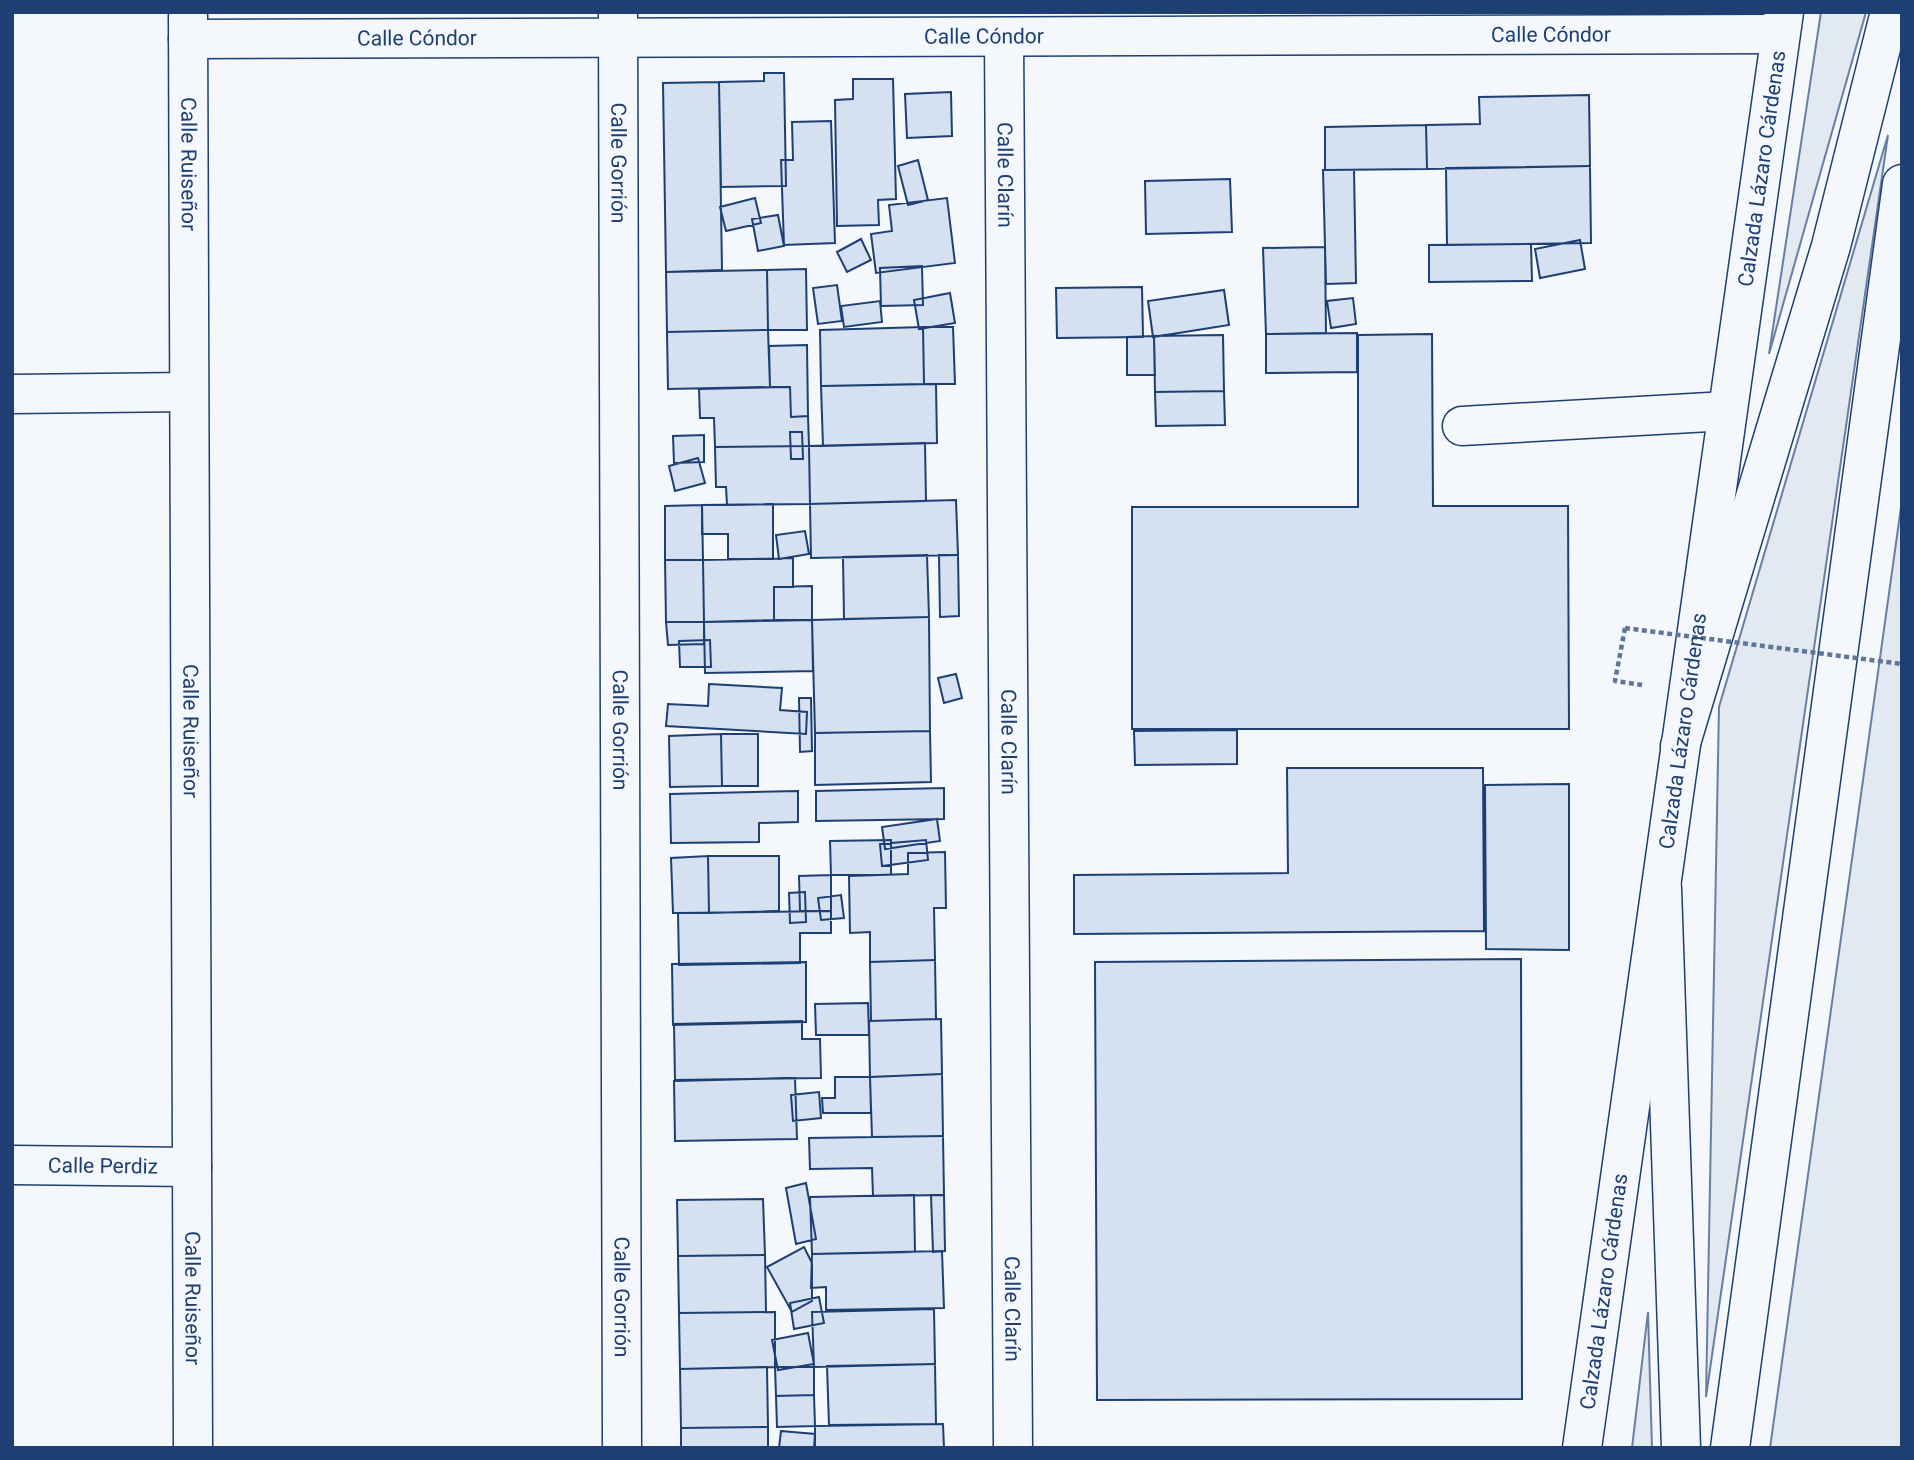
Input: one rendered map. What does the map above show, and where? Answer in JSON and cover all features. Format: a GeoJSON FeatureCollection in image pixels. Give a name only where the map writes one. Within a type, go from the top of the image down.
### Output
{"type":"FeatureCollection","features":[{"type":"Feature","properties":{"kind":"main road"},"geometry":{"type":"LineString","coordinates":[[1680,746],[1831,246],[1890,12]]}},
{"type":"Feature","properties":{"kind":"main road","name":"Calzada Lázaro Cárdenas"},"geometry":{"type":"LineString","coordinates":[[1582,1448],[1782,23]]}},
{"type":"Feature","properties":{"kind":"main road","name":"Calle Cóndor"},"geometry":{"type":"LineString","coordinates":[[188,26],[618,25],[1004,37],[1782,23]]}},
{"type":"Feature","properties":{"kind":"main road","name":"Calle Gorrión"},"geometry":{"type":"LineString","coordinates":[[618,25],[622,1448]]}},
{"type":"Feature","properties":{"kind":"main road","name":"Calle Ruiseñor"},"geometry":{"type":"LineString","coordinates":[[188,26],[193,1448]]}},
{"type":"Feature","properties":{"kind":"main road","name":"Calle Clarín"},"geometry":{"type":"LineString","coordinates":[[1004,37],[1013,1448]]}},
{"type":"Feature","properties":{"kind":"main road"},"geometry":{"type":"LineString","coordinates":[[1730,1448],[1902,184]]}},
{"type":"Feature","properties":{"kind":"main road"},"geometry":{"type":"LineString","coordinates":[[12,394],[189,392]]}},
{"type":"Feature","properties":{"kind":"main road"},"geometry":{"type":"LineString","coordinates":[[1462,426],[1727,411]]}},
{"type":"Feature","properties":{"kind":"main road"},"geometry":{"type":"LineString","coordinates":[[1662,888],[1681,1448]]}},
{"type":"Feature","properties":{"kind":"main road","name":"Calle Perdiz"},"geometry":{"type":"LineString","coordinates":[[12,1165],[192,1167]]}},
{"type":"Feature","properties":{"kind":"path"},"geometry":{"type":"LineString","coordinates":[[1615,681],[1625,628],[1902,664]]}},
{"type":"Feature","properties":{"kind":"shaded area"},"geometry":{"type":"Polygon","coordinates":[[[1821,12],[1866,12],[1769,354],[1821,12]]]}},
{"type":"Feature","properties":{"kind":"shaded area"},"geometry":{"type":"Polygon","coordinates":[[[1888,135],[1706,1397],[1719,707],[1888,135]]]}},
{"type":"Feature","properties":{"kind":"shaded area"},"geometry":{"type":"Polygon","coordinates":[[[1902,500],[1901,1448],[1770,1448],[1902,500]]]}},
{"type":"Feature","properties":{"kind":"shaded area"},"geometry":{"type":"Polygon","coordinates":[[[1648,1312],[1652,1448],[1632,1448],[1648,1312]]]}},
{"type":"Feature","properties":{"kind":"building"},"geometry":{"type":"Polygon","coordinates":[[[764,73],[784,73],[786,186],[721,187],[719,82],[764,81],[764,73]]]}},
{"type":"Feature","properties":{"kind":"building"},"geometry":{"type":"Polygon","coordinates":[[[853,79],[893,79],[896,199],[878,200],[879,225],[837,226],[835,100],[853,99],[853,79]]]}},
{"type":"Feature","properties":{"kind":"building"},"geometry":{"type":"Polygon","coordinates":[[[719,82],[722,270],[666,272],[663,83],[719,82]]]}},
{"type":"Feature","properties":{"kind":"building"},"geometry":{"type":"Polygon","coordinates":[[[951,92],[952,136],[907,138],[905,94],[951,92]]]}},
{"type":"Feature","properties":{"kind":"building"},"geometry":{"type":"Polygon","coordinates":[[[1589,95],[1590,166],[1427,169],[1426,125],[1480,124],[1479,97],[1589,95]]]}},
{"type":"Feature","properties":{"kind":"building"},"geometry":{"type":"Polygon","coordinates":[[[831,121],[835,243],[784,245],[781,160],[793,160],[792,122],[831,121]]]}},
{"type":"Feature","properties":{"kind":"building"},"geometry":{"type":"Polygon","coordinates":[[[1426,125],[1427,169],[1325,170],[1325,127],[1426,125]]]}},
{"type":"Feature","properties":{"kind":"building"},"geometry":{"type":"Polygon","coordinates":[[[918,160],[928,200],[908,205],[898,166],[918,160]]]}},
{"type":"Feature","properties":{"kind":"building"},"geometry":{"type":"Polygon","coordinates":[[[1590,166],[1591,243],[1447,245],[1446,168],[1590,166]]]}},
{"type":"Feature","properties":{"kind":"building"},"geometry":{"type":"Polygon","coordinates":[[[1323,170],[1354,170],[1356,283],[1326,284],[1323,170]]]}},
{"type":"Feature","properties":{"kind":"building"},"geometry":{"type":"Polygon","coordinates":[[[1230,179],[1232,232],[1146,234],[1145,181],[1230,179]]]}},
{"type":"Feature","properties":{"kind":"building"},"geometry":{"type":"Polygon","coordinates":[[[755,198],[761,223],[726,231],[720,207],[755,198]]]}},
{"type":"Feature","properties":{"kind":"building"},"geometry":{"type":"Polygon","coordinates":[[[947,198],[955,263],[876,273],[871,234],[892,231],[889,205],[947,198]]]}},
{"type":"Feature","properties":{"kind":"building"},"geometry":{"type":"Polygon","coordinates":[[[778,215],[784,246],[758,251],[752,219],[778,215]]]}},
{"type":"Feature","properties":{"kind":"building"},"geometry":{"type":"Polygon","coordinates":[[[861,239],[871,260],[847,272],[837,252],[861,239]]]}},
{"type":"Feature","properties":{"kind":"building"},"geometry":{"type":"Polygon","coordinates":[[[1580,240],[1585,269],[1540,278],[1535,249],[1580,240]]]}},
{"type":"Feature","properties":{"kind":"building"},"geometry":{"type":"Polygon","coordinates":[[[1531,244],[1532,281],[1429,282],[1429,245],[1531,244]]]}},
{"type":"Feature","properties":{"kind":"building"},"geometry":{"type":"Polygon","coordinates":[[[1325,247],[1326,333],[1266,334],[1263,248],[1325,247]]]}},
{"type":"Feature","properties":{"kind":"building"},"geometry":{"type":"Polygon","coordinates":[[[922,266],[923,305],[881,306],[880,268],[922,266]]]}},
{"type":"Feature","properties":{"kind":"building"},"geometry":{"type":"Polygon","coordinates":[[[806,269],[807,330],[768,330],[767,270],[806,269]]]}},
{"type":"Feature","properties":{"kind":"building"},"geometry":{"type":"Polygon","coordinates":[[[767,270],[768,330],[667,332],[666,272],[767,270]]]}},
{"type":"Feature","properties":{"kind":"building"},"geometry":{"type":"Polygon","coordinates":[[[837,285],[842,321],[818,324],[813,288],[837,285]]]}},
{"type":"Feature","properties":{"kind":"building"},"geometry":{"type":"Polygon","coordinates":[[[1142,287],[1143,337],[1057,338],[1056,288],[1142,287]]]}},
{"type":"Feature","properties":{"kind":"building"},"geometry":{"type":"Polygon","coordinates":[[[1224,290],[1229,325],[1153,337],[1148,301],[1224,290]]]}},
{"type":"Feature","properties":{"kind":"building"},"geometry":{"type":"Polygon","coordinates":[[[950,293],[955,323],[919,329],[914,300],[950,293]]]}},
{"type":"Feature","properties":{"kind":"building"},"geometry":{"type":"Polygon","coordinates":[[[1353,298],[1356,324],[1331,328],[1327,301],[1353,298]]]}},
{"type":"Feature","properties":{"kind":"building"},"geometry":{"type":"Polygon","coordinates":[[[880,301],[882,322],[844,327],[841,306],[880,301]]]}},
{"type":"Feature","properties":{"kind":"building"},"geometry":{"type":"Polygon","coordinates":[[[923,327],[924,384],[821,386],[820,330],[923,327]]]}},
{"type":"Feature","properties":{"kind":"building"},"geometry":{"type":"Polygon","coordinates":[[[923,327],[953,327],[955,384],[924,384],[923,327]]]}},
{"type":"Feature","properties":{"kind":"building"},"geometry":{"type":"Polygon","coordinates":[[[768,330],[770,387],[668,389],[667,332],[768,330]]]}},
{"type":"Feature","properties":{"kind":"building"},"geometry":{"type":"Polygon","coordinates":[[[1357,333],[1357,372],[1266,373],[1266,334],[1357,333]]]}},
{"type":"Feature","properties":{"kind":"building"},"geometry":{"type":"Polygon","coordinates":[[[1432,334],[1433,506],[1568,506],[1569,729],[1132,729],[1132,507],[1358,507],[1358,335],[1432,334]]]}},
{"type":"Feature","properties":{"kind":"building"},"geometry":{"type":"Polygon","coordinates":[[[1223,335],[1224,391],[1155,392],[1154,336],[1223,335]]]}},
{"type":"Feature","properties":{"kind":"building"},"geometry":{"type":"Polygon","coordinates":[[[1154,336],[1155,375],[1127,375],[1127,337],[1154,336]]]}},
{"type":"Feature","properties":{"kind":"building"},"geometry":{"type":"Polygon","coordinates":[[[807,345],[808,416],[791,417],[790,387],[770,387],[769,346],[807,345]]]}},
{"type":"Feature","properties":{"kind":"building"},"geometry":{"type":"Polygon","coordinates":[[[936,384],[937,443],[823,446],[821,386],[936,384]]]}},
{"type":"Feature","properties":{"kind":"building"},"geometry":{"type":"Polygon","coordinates":[[[790,387],[791,417],[808,416],[809,446],[715,447],[714,418],[700,418],[699,389],[790,387]]]}},
{"type":"Feature","properties":{"kind":"building"},"geometry":{"type":"Polygon","coordinates":[[[1224,391],[1225,425],[1156,426],[1155,392],[1224,391]]]}},
{"type":"Feature","properties":{"kind":"building"},"geometry":{"type":"Polygon","coordinates":[[[790,432],[802,432],[803,459],[791,459],[790,432]]]}},
{"type":"Feature","properties":{"kind":"building"},"geometry":{"type":"Polygon","coordinates":[[[704,435],[704,462],[674,463],[673,436],[704,435]]]}},
{"type":"Feature","properties":{"kind":"building"},"geometry":{"type":"Polygon","coordinates":[[[925,443],[926,501],[810,504],[809,446],[925,443]]]}},
{"type":"Feature","properties":{"kind":"building"},"geometry":{"type":"Polygon","coordinates":[[[809,446],[810,504],[727,505],[726,487],[716,487],[715,447],[809,446]]]}},
{"type":"Feature","properties":{"kind":"building"},"geometry":{"type":"Polygon","coordinates":[[[698,458],[705,483],[675,491],[669,466],[698,458]]]}},
{"type":"Feature","properties":{"kind":"building"},"geometry":{"type":"Polygon","coordinates":[[[956,500],[958,555],[811,558],[810,504],[956,500]]]}},
{"type":"Feature","properties":{"kind":"building"},"geometry":{"type":"Polygon","coordinates":[[[773,504],[773,559],[728,559],[728,534],[702,534],[702,505],[773,504]]]}},
{"type":"Feature","properties":{"kind":"building"},"geometry":{"type":"Polygon","coordinates":[[[702,505],[703,560],[665,560],[665,506],[702,505]]]}},
{"type":"Feature","properties":{"kind":"building"},"geometry":{"type":"Polygon","coordinates":[[[805,531],[809,554],[779,559],[776,535],[805,531]]]}},
{"type":"Feature","properties":{"kind":"building"},"geometry":{"type":"Polygon","coordinates":[[[927,555],[929,617],[844,619],[843,557],[927,555]]]}},
{"type":"Feature","properties":{"kind":"building"},"geometry":{"type":"Polygon","coordinates":[[[939,555],[958,555],[959,616],[940,617],[939,555]]]}},
{"type":"Feature","properties":{"kind":"building"},"geometry":{"type":"Polygon","coordinates":[[[793,558],[793,587],[774,587],[774,620],[704,622],[703,560],[793,558]]]}},
{"type":"Feature","properties":{"kind":"building"},"geometry":{"type":"Polygon","coordinates":[[[665,560],[703,560],[704,622],[666,622],[665,560]]]}},
{"type":"Feature","properties":{"kind":"building"},"geometry":{"type":"Polygon","coordinates":[[[812,586],[812,620],[774,620],[774,587],[812,586]]]}},
{"type":"Feature","properties":{"kind":"building"},"geometry":{"type":"Polygon","coordinates":[[[929,617],[930,731],[815,733],[812,620],[929,617]]]}},
{"type":"Feature","properties":{"kind":"building"},"geometry":{"type":"Polygon","coordinates":[[[812,620],[813,671],[705,673],[704,622],[812,620]]]}},
{"type":"Feature","properties":{"kind":"building"},"geometry":{"type":"Polygon","coordinates":[[[666,622],[704,622],[704,644],[668,645],[666,622]]]}},
{"type":"Feature","properties":{"kind":"building"},"geometry":{"type":"Polygon","coordinates":[[[710,640],[711,667],[680,667],[679,641],[710,640]]]}},
{"type":"Feature","properties":{"kind":"building"},"geometry":{"type":"Polygon","coordinates":[[[956,674],[962,698],[944,703],[938,678],[956,674]]]}},
{"type":"Feature","properties":{"kind":"building"},"geometry":{"type":"Polygon","coordinates":[[[709,684],[782,688],[780,710],[807,712],[806,734],[666,726],[668,704],[708,706],[709,684]]]}},
{"type":"Feature","properties":{"kind":"building"},"geometry":{"type":"Polygon","coordinates":[[[799,698],[811,698],[812,751],[800,752],[799,698]]]}},
{"type":"Feature","properties":{"kind":"building"},"geometry":{"type":"Polygon","coordinates":[[[1237,730],[1237,764],[1135,765],[1134,731],[1237,730]]]}},
{"type":"Feature","properties":{"kind":"building"},"geometry":{"type":"Polygon","coordinates":[[[930,731],[931,782],[815,785],[815,733],[930,731]]]}},
{"type":"Feature","properties":{"kind":"building"},"geometry":{"type":"Polygon","coordinates":[[[721,734],[758,734],[758,786],[722,786],[721,734]]]}},
{"type":"Feature","properties":{"kind":"building"},"geometry":{"type":"Polygon","coordinates":[[[721,734],[722,786],[670,787],[669,736],[721,734]]]}},
{"type":"Feature","properties":{"kind":"building"},"geometry":{"type":"Polygon","coordinates":[[[1287,768],[1483,768],[1484,931],[1074,934],[1074,875],[1288,873],[1287,768]]]}},
{"type":"Feature","properties":{"kind":"building"},"geometry":{"type":"Polygon","coordinates":[[[1569,784],[1569,950],[1486,949],[1485,785],[1569,784]]]}},
{"type":"Feature","properties":{"kind":"building"},"geometry":{"type":"Polygon","coordinates":[[[944,788],[944,819],[816,821],[816,791],[944,788]]]}},
{"type":"Feature","properties":{"kind":"building"},"geometry":{"type":"Polygon","coordinates":[[[798,791],[798,822],[759,823],[759,842],[671,843],[670,794],[798,791]]]}},
{"type":"Feature","properties":{"kind":"building"},"geometry":{"type":"Polygon","coordinates":[[[937,819],[940,841],[885,849],[882,827],[937,819]]]}},
{"type":"Feature","properties":{"kind":"building"},"geometry":{"type":"Polygon","coordinates":[[[891,840],[891,875],[831,875],[830,841],[891,840]]]}},
{"type":"Feature","properties":{"kind":"building"},"geometry":{"type":"Polygon","coordinates":[[[926,840],[928,860],[882,866],[880,844],[926,840]]]}},
{"type":"Feature","properties":{"kind":"building"},"geometry":{"type":"Polygon","coordinates":[[[945,852],[946,908],[934,908],[935,960],[870,962],[870,932],[850,933],[849,876],[908,874],[908,853],[945,852]]]}},
{"type":"Feature","properties":{"kind":"building"},"geometry":{"type":"Polygon","coordinates":[[[708,856],[779,856],[779,911],[709,913],[708,856]]]}},
{"type":"Feature","properties":{"kind":"building"},"geometry":{"type":"Polygon","coordinates":[[[708,856],[709,913],[673,913],[671,858],[708,856]]]}},
{"type":"Feature","properties":{"kind":"building"},"geometry":{"type":"Polygon","coordinates":[[[831,875],[831,911],[800,911],[799,876],[831,875]]]}},
{"type":"Feature","properties":{"kind":"building"},"geometry":{"type":"Polygon","coordinates":[[[805,892],[806,922],[790,923],[789,893],[805,892]]]}},
{"type":"Feature","properties":{"kind":"building"},"geometry":{"type":"Polygon","coordinates":[[[841,895],[844,918],[821,920],[818,898],[841,895]]]}},
{"type":"Feature","properties":{"kind":"building"},"geometry":{"type":"Polygon","coordinates":[[[831,911],[831,933],[800,933],[800,963],[679,965],[678,913],[831,911]]]}},
{"type":"Feature","properties":{"kind":"building"},"geometry":{"type":"Polygon","coordinates":[[[1521,959],[1522,1399],[1097,1400],[1095,962],[1521,959]]]}},
{"type":"Feature","properties":{"kind":"building"},"geometry":{"type":"Polygon","coordinates":[[[935,960],[936,1019],[871,1021],[870,962],[935,960]]]}},
{"type":"Feature","properties":{"kind":"building"},"geometry":{"type":"Polygon","coordinates":[[[806,962],[806,1022],[673,1025],[672,964],[806,962]]]}},
{"type":"Feature","properties":{"kind":"building"},"geometry":{"type":"Polygon","coordinates":[[[868,1003],[869,1035],[816,1035],[815,1004],[868,1003]]]}},
{"type":"Feature","properties":{"kind":"building"},"geometry":{"type":"Polygon","coordinates":[[[941,1019],[942,1074],[870,1077],[869,1021],[941,1019]]]}},
{"type":"Feature","properties":{"kind":"building"},"geometry":{"type":"Polygon","coordinates":[[[802,1021],[802,1039],[820,1039],[821,1078],[675,1080],[674,1024],[802,1021]]]}},
{"type":"Feature","properties":{"kind":"building"},"geometry":{"type":"Polygon","coordinates":[[[942,1074],[943,1136],[872,1137],[870,1077],[942,1074]]]}},
{"type":"Feature","properties":{"kind":"building"},"geometry":{"type":"Polygon","coordinates":[[[835,1077],[870,1077],[871,1113],[823,1113],[822,1098],[835,1098],[835,1077]]]}},
{"type":"Feature","properties":{"kind":"building"},"geometry":{"type":"Polygon","coordinates":[[[795,1078],[797,1139],[675,1141],[674,1081],[795,1078]]]}},
{"type":"Feature","properties":{"kind":"building"},"geometry":{"type":"Polygon","coordinates":[[[819,1092],[821,1118],[793,1121],[791,1095],[819,1092]]]}},
{"type":"Feature","properties":{"kind":"building"},"geometry":{"type":"Polygon","coordinates":[[[943,1136],[944,1195],[873,1196],[872,1168],[810,1169],[809,1138],[943,1136]]]}},
{"type":"Feature","properties":{"kind":"building"},"geometry":{"type":"Polygon","coordinates":[[[806,1183],[816,1239],[796,1244],[786,1188],[806,1183]]]}},
{"type":"Feature","properties":{"kind":"building"},"geometry":{"type":"Polygon","coordinates":[[[914,1195],[915,1252],[812,1254],[810,1197],[914,1195]]]}},
{"type":"Feature","properties":{"kind":"building"},"geometry":{"type":"Polygon","coordinates":[[[931,1195],[944,1195],[945,1251],[933,1252],[931,1195]]]}},
{"type":"Feature","properties":{"kind":"building"},"geometry":{"type":"Polygon","coordinates":[[[763,1199],[765,1255],[678,1256],[677,1200],[763,1199]]]}},
{"type":"Feature","properties":{"kind":"building"},"geometry":{"type":"Polygon","coordinates":[[[804,1247],[812,1263],[812,1301],[792,1312],[767,1267],[804,1247]]]}},
{"type":"Feature","properties":{"kind":"building"},"geometry":{"type":"Polygon","coordinates":[[[942,1251],[944,1308],[826,1310],[826,1287],[811,1288],[812,1254],[942,1251]]]}},
{"type":"Feature","properties":{"kind":"building"},"geometry":{"type":"Polygon","coordinates":[[[765,1255],[766,1312],[679,1313],[678,1256],[765,1255]]]}},
{"type":"Feature","properties":{"kind":"building"},"geometry":{"type":"Polygon","coordinates":[[[819,1297],[824,1323],[794,1329],[790,1303],[819,1297]]]}},
{"type":"Feature","properties":{"kind":"building"},"geometry":{"type":"Polygon","coordinates":[[[934,1309],[935,1364],[814,1367],[812,1312],[934,1309]]]}},
{"type":"Feature","properties":{"kind":"building"},"geometry":{"type":"Polygon","coordinates":[[[775,1312],[775,1367],[680,1369],[679,1313],[775,1312]]]}},
{"type":"Feature","properties":{"kind":"building"},"geometry":{"type":"Polygon","coordinates":[[[808,1333],[814,1364],[778,1370],[772,1340],[808,1333]]]}},
{"type":"Feature","properties":{"kind":"building"},"geometry":{"type":"Polygon","coordinates":[[[935,1364],[936,1424],[829,1425],[827,1366],[935,1364]]]}},
{"type":"Feature","properties":{"kind":"building"},"geometry":{"type":"Polygon","coordinates":[[[767,1367],[768,1427],[681,1428],[680,1369],[767,1367]]]}},
{"type":"Feature","properties":{"kind":"building"},"geometry":{"type":"Polygon","coordinates":[[[775,1367],[814,1367],[814,1395],[776,1396],[775,1367]]]}},
{"type":"Feature","properties":{"kind":"building"},"geometry":{"type":"Polygon","coordinates":[[[814,1395],[815,1426],[777,1427],[776,1396],[814,1395]]]}},
{"type":"Feature","properties":{"kind":"building"},"geometry":{"type":"Polygon","coordinates":[[[943,1424],[944,1448],[815,1448],[815,1426],[943,1424]]]}},
{"type":"Feature","properties":{"kind":"building"},"geometry":{"type":"Polygon","coordinates":[[[768,1427],[768,1448],[681,1448],[681,1428],[768,1427]]]}},
{"type":"Feature","properties":{"kind":"building"},"geometry":{"type":"Polygon","coordinates":[[[781,1431],[815,1434],[814,1448],[779,1448],[781,1431]]]}}]}
